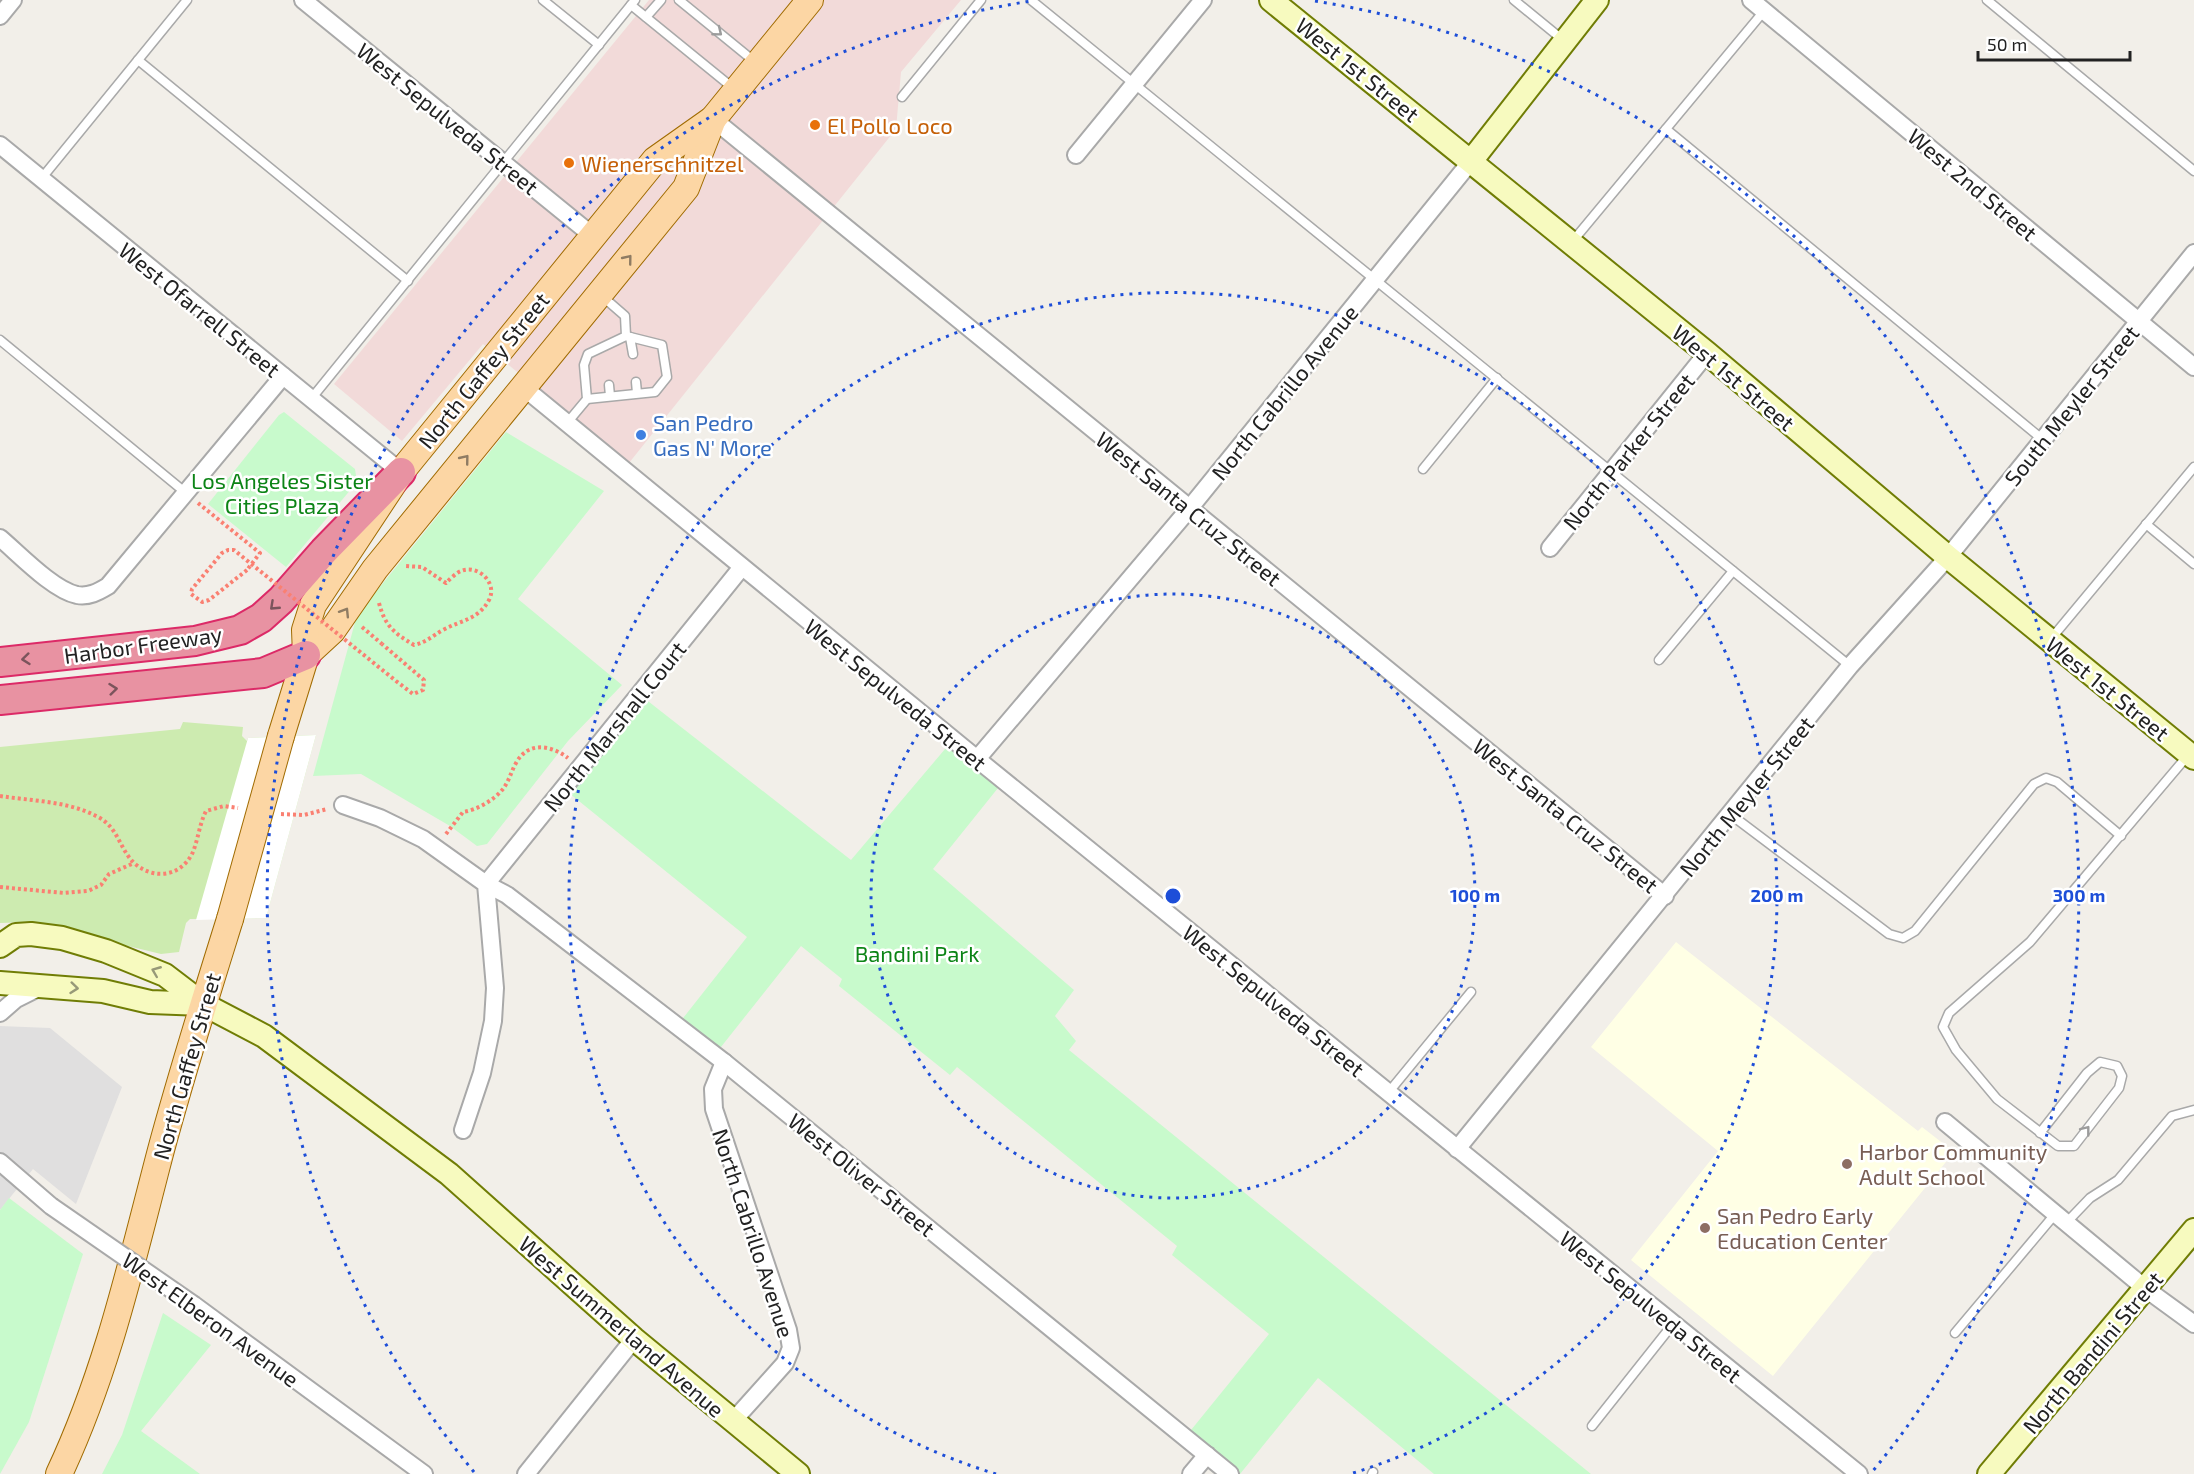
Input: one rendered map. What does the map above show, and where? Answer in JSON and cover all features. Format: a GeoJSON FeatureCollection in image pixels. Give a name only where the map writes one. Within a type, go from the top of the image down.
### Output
{"type":"FeatureCollection","features":[{"type":"Feature","properties":{"kind":"highway","name":"Harbor Freeway"},"geometry":{"type":"LineString","coordinates":[[0,662],[195,641],[240,630],[261,618],[281,600],[324,550],[401,472]]}},
{"type":"Feature","properties":{"kind":"highway","name":"Harbor Freeway"},"geometry":{"type":"LineString","coordinates":[[0,700],[263,673],[286,666],[306,656]]}},
{"type":"Feature","properties":{"kind":"main road","name":"North Gaffey Street"},"geometry":{"type":"LineString","coordinates":[[59,1474],[85,1416],[107,1352],[203,1004],[306,656],[305,630],[314,605],[401,472],[655,160],[713,119],[758,65],[799,4]]}},
{"type":"Feature","properties":{"kind":"main road","name":"North Gaffey Street"},"geometry":{"type":"LineString","coordinates":[[306,656],[332,631],[375,569],[686,188],[713,119]]}},
{"type":"Feature","properties":{"kind":"street"},"geometry":{"type":"LineString","coordinates":[[0,16],[13,0]]}},
{"type":"Feature","properties":{"kind":"street","name":"West Sepulveda Street"},"geometry":{"type":"LineString","coordinates":[[303,0],[593,236]]}},
{"type":"Feature","properties":{"kind":"street"},"geometry":{"type":"LineString","coordinates":[[1076,155],[1203,0]]}},
{"type":"Feature","properties":{"kind":"street","name":"West 1st Street"},"geometry":{"type":"LineString","coordinates":[[1270,0],[1472,160],[1707,353],[1948,557],[2192,756]]}},
{"type":"Feature","properties":{"kind":"street"},"geometry":{"type":"LineString","coordinates":[[1472,160],[1597,0]]}},
{"type":"Feature","properties":{"kind":"street","name":"West 2nd Street"},"geometry":{"type":"LineString","coordinates":[[1758,5],[2194,367]]}},
{"type":"Feature","properties":{"kind":"street","name":"West Santa Cruz Street"},"geometry":{"type":"LineString","coordinates":[[713,119],[1665,896]]}},
{"type":"Feature","properties":{"kind":"street","name":"West Ofarrell Street"},"geometry":{"type":"LineString","coordinates":[[0,145],[401,472]]}},
{"type":"Feature","properties":{"kind":"street","name":"North Cabrillo Avenue"},"geometry":{"type":"LineString","coordinates":[[976,759],[1190,508],[1472,160]]}},
{"type":"Feature","properties":{"kind":"street","name":"South Meyler Street"},"geometry":{"type":"LineString","coordinates":[[1948,557],[2194,253]]}},
{"type":"Feature","properties":{"kind":"street","name":"North Parker Street"},"geometry":{"type":"LineString","coordinates":[[1550,548],[1707,353]]}},
{"type":"Feature","properties":{"kind":"street"},"geometry":{"type":"LineString","coordinates":[[0,538],[62,590],[78,595],[95,594],[108,586],[283,376]]}},
{"type":"Feature","properties":{"kind":"street","name":"West Sepulveda Street"},"geometry":{"type":"LineString","coordinates":[[524,387],[976,759],[1859,1474]]}},
{"type":"Feature","properties":{"kind":"street","name":"North Meyler Street"},"geometry":{"type":"LineString","coordinates":[[1457,1149],[1850,666],[1948,557]]}},
{"type":"Feature","properties":{"kind":"street","name":"North Marshall Court"},"geometry":{"type":"LineString","coordinates":[[486,884],[742,567]]}},
{"type":"Feature","properties":{"kind":"street"},"geometry":{"type":"LineString","coordinates":[[343,805],[380,818],[423,839],[486,884],[495,988],[493,1021],[482,1073],[463,1130]]}},
{"type":"Feature","properties":{"kind":"street","name":"West Oliver Street"},"geometry":{"type":"LineString","coordinates":[[486,884],[507,895],[724,1062],[1230,1474]]}},
{"type":"Feature","properties":{"kind":"street","name":"West Summerland Avenue"},"geometry":{"type":"LineString","coordinates":[[0,946],[16,935],[31,934],[62,938],[106,951],[165,975],[203,1004],[264,1036],[449,1174],[634,1339],[798,1474]]}},
{"type":"Feature","properties":{"kind":"street"},"geometry":{"type":"LineString","coordinates":[[0,983],[45,984],[103,991],[150,1002],[203,1004]]}},
{"type":"Feature","properties":{"kind":"street"},"geometry":{"type":"LineString","coordinates":[[0,1013],[16,999],[45,984]]}},
{"type":"Feature","properties":{"kind":"street","name":"North Cabrillo Avenue"},"geometry":{"type":"LineString","coordinates":[[724,1062],[713,1089],[714,1109],[788,1330],[791,1348],[784,1363],[733,1421]]}},
{"type":"Feature","properties":{"kind":"street"},"geometry":{"type":"LineString","coordinates":[[1945,1122],[2146,1289],[2194,1324]]}},
{"type":"Feature","properties":{"kind":"street","name":"West Elberon Avenue"},"geometry":{"type":"LineString","coordinates":[[0,1162],[51,1206],[194,1305],[424,1474]]}},
{"type":"Feature","properties":{"kind":"street","name":"North Bandini Street"},"geometry":{"type":"LineString","coordinates":[[1989,1474],[2194,1230]]}},
{"type":"Feature","properties":{"kind":"street"},"geometry":{"type":"LineString","coordinates":[[526,1474],[634,1339]]}},
{"type":"Feature","properties":{"kind":"street"},"geometry":{"type":"LineString","coordinates":[[1191,1474],[1207,1455]]}},
{"type":"Feature","properties":{"kind":"lane"},"geometry":{"type":"LineString","coordinates":[[41,179],[187,0]]}},
{"type":"Feature","properties":{"kind":"lane"},"geometry":{"type":"LineString","coordinates":[[543,0],[598,45]]}},
{"type":"Feature","properties":{"kind":"lane"},"geometry":{"type":"LineString","coordinates":[[646,17],[661,0]]}},
{"type":"Feature","properties":{"kind":"lane"},"geometry":{"type":"LineString","coordinates":[[679,0],[758,65]]}},
{"type":"Feature","properties":{"kind":"lane"},"geometry":{"type":"LineString","coordinates":[[902,97],[981,0]]}},
{"type":"Feature","properties":{"kind":"lane"},"geometry":{"type":"LineString","coordinates":[[1031,0],[1376,278],[1850,666]]}},
{"type":"Feature","properties":{"kind":"lane"},"geometry":{"type":"LineString","coordinates":[[1515,0],[1564,40]]}},
{"type":"Feature","properties":{"kind":"lane"},"geometry":{"type":"LineString","coordinates":[[1986,0],[2194,171]]}},
{"type":"Feature","properties":{"kind":"lane"},"geometry":{"type":"LineString","coordinates":[[311,399],[633,2],[646,17],[736,91]]}},
{"type":"Feature","properties":{"kind":"lane"},"geometry":{"type":"LineString","coordinates":[[1571,243],[1666,129],[1758,5]]}},
{"type":"Feature","properties":{"kind":"lane"},"geometry":{"type":"LineString","coordinates":[[138,60],[408,281]]}},
{"type":"Feature","properties":{"kind":"lane"},"geometry":{"type":"LineString","coordinates":[[1666,129],[2042,439]]}},
{"type":"Feature","properties":{"kind":"lane"},"geometry":{"type":"LineString","coordinates":[[599,294],[626,316],[633,354]]}},
{"type":"Feature","properties":{"kind":"lane"},"geometry":{"type":"LineString","coordinates":[[567,423],[587,399],[655,392],[667,378],[662,345],[628,336],[588,354],[584,365],[587,399]]}},
{"type":"Feature","properties":{"kind":"lane"},"geometry":{"type":"LineString","coordinates":[[0,340],[186,493]]}},
{"type":"Feature","properties":{"kind":"lane"},"geometry":{"type":"LineString","coordinates":[[605,346],[606,357]]}},
{"type":"Feature","properties":{"kind":"lane"},"geometry":{"type":"LineString","coordinates":[[1423,469],[1497,378]]}},
{"type":"Feature","properties":{"kind":"lane"},"geometry":{"type":"LineString","coordinates":[[636,382],[637,393]]}},
{"type":"Feature","properties":{"kind":"lane"},"geometry":{"type":"LineString","coordinates":[[609,385],[610,396]]}},
{"type":"Feature","properties":{"kind":"lane"},"geometry":{"type":"LineString","coordinates":[[2050,640],[2194,467]]}},
{"type":"Feature","properties":{"kind":"lane"},"geometry":{"type":"LineString","coordinates":[[2146,525],[2194,564]]}},
{"type":"Feature","properties":{"kind":"lane"},"geometry":{"type":"LineString","coordinates":[[1659,660],[1733,571]]}},
{"type":"Feature","properties":{"kind":"lane"},"geometry":{"type":"LineString","coordinates":[[2040,1132],[2087,1073],[2100,1062],[2117,1066],[2122,1076],[2119,1088],[2074,1146],[2058,1146],[1997,1099],[1956,1050],[1942,1027],[1949,1012],[2030,942],[2192,756]]}},
{"type":"Feature","properties":{"kind":"lane"},"geometry":{"type":"LineString","coordinates":[[1730,814],[1889,934],[1903,938],[1915,932],[2034,784],[2046,778],[2057,782],[2121,836]]}},
{"type":"Feature","properties":{"kind":"lane"},"geometry":{"type":"LineString","coordinates":[[1388,1093],[1471,992]]}},
{"type":"Feature","properties":{"kind":"lane"},"geometry":{"type":"LineString","coordinates":[[1955,1333],[2062,1217],[2118,1180],[2172,1116],[2194,1110]]}},
{"type":"Feature","properties":{"kind":"lane"},"geometry":{"type":"LineString","coordinates":[[1592,1426],[1673,1324]]}},
{"type":"Feature","properties":{"kind":"path"},"geometry":{"type":"LineString","coordinates":[[186,493],[260,553],[247,570],[209,600],[202,602],[191,594],[192,589],[222,553],[234,550],[396,681],[413,694],[423,690],[424,680],[354,620]]}},
{"type":"Feature","properties":{"kind":"path"},"geometry":{"type":"LineString","coordinates":[[378,601],[384,621],[393,633],[414,645],[428,641],[443,630],[463,624],[479,614],[491,598],[491,587],[486,577],[476,570],[461,571],[446,582],[422,567],[396,565]]}},
{"type":"Feature","properties":{"kind":"path"},"geometry":{"type":"LineString","coordinates":[[450,826],[463,812],[474,811],[502,791],[520,756],[530,749],[539,746],[552,747],[581,767]]}},
{"type":"Feature","properties":{"kind":"path"},"geometry":{"type":"LineString","coordinates":[[0,796],[70,806],[98,816],[112,826],[134,863],[164,876],[178,870],[192,855],[206,811],[224,806],[248,809]]}},
{"type":"Feature","properties":{"kind":"path"},"geometry":{"type":"LineString","coordinates":[[271,812],[304,815],[343,805]]}},
{"type":"Feature","properties":{"kind":"path"},"geometry":{"type":"LineString","coordinates":[[0,887],[64,893],[88,891],[101,885],[109,874],[134,863]]}},
{"type":"Feature","properties":{"kind":"shaded area"},"geometry":{"type":"Polygon","coordinates":[[[649,0],[961,0],[901,72],[896,129],[629,463],[483,344],[402,441],[334,384],[649,0]]]}},
{"type":"Feature","properties":{"kind":"shaded area","name":"Harbor Community Adult School"},"geometry":{"type":"Polygon","coordinates":[[[1676,942],[1918,1131],[1922,1127],[1954,1152],[1773,1376],[1631,1260],[1718,1151],[1591,1047],[1676,942]]]}},
{"type":"Feature","properties":{"kind":"shaded area"},"geometry":{"type":"Polygon","coordinates":[[[0,1026],[50,1028],[122,1087],[76,1204],[33,1169],[0,1210],[0,1026]]]}},
{"type":"Feature","properties":{"kind":"green space","name":"Los Angeles Sister Cities Plaza"},"geometry":{"type":"Polygon","coordinates":[[[284,412],[355,469],[357,482],[286,567],[208,504],[279,415],[284,412]]]}},
{"type":"Feature","properties":{"kind":"green space"},"geometry":{"type":"Polygon","coordinates":[[[506,432],[604,491],[518,599],[622,685],[568,741],[487,844],[477,846],[450,826],[361,774],[313,776],[357,615],[506,432]]]}},
{"type":"Feature","properties":{"kind":"green space","name":"Bandini Park"},"geometry":{"type":"Polygon","coordinates":[[[644,698],[851,860],[951,742],[1002,783],[933,869],[1074,990],[1055,1016],[1076,1041],[1069,1050],[1591,1474],[1434,1474],[1318,1378],[1240,1474],[1234,1474],[1187,1435],[1269,1334],[1172,1255],[1177,1246],[957,1067],[950,1075],[839,986],[842,979],[801,946],[717,1052],[680,1022],[747,937],[569,793],[644,698]]]}},
{"type":"Feature","properties":{"kind":"green space"},"geometry":{"type":"Polygon","coordinates":[[[183,722],[243,727],[242,736],[247,741],[248,738],[316,735],[266,918],[190,919],[186,923],[179,952],[161,954],[29,922],[0,923],[0,747],[180,729],[183,722]]]}},
{"type":"Feature","properties":{"kind":"green space"},"geometry":{"type":"Polygon","coordinates":[[[9,1198],[83,1254],[29,1422],[0,1474],[0,1210],[9,1198]]]}},
{"type":"Feature","properties":{"kind":"green space"},"geometry":{"type":"Polygon","coordinates":[[[163,1313],[211,1345],[141,1431],[200,1474],[102,1474],[122,1435],[163,1313]]]}},
{"type":"Feature","properties":{"kind":"pier"},"geometry":{"type":"Polygon","coordinates":[[[316,735],[266,918],[196,920],[248,738],[316,735]]]}},
{"type":"Feature","properties":{"kind":"place","name":"El Pollo Loco"},"geometry":{"type":"Point","coordinates":[815,125]}},
{"type":"Feature","properties":{"kind":"place","name":"Wienerschnitzel"},"geometry":{"type":"Point","coordinates":[569,163]}},
{"type":"Feature","properties":{"kind":"place","name":"San Pedro Gas N' More"},"geometry":{"type":"Point","coordinates":[641,435]}},
{"type":"Feature","properties":{"kind":"place","name":"Harbor Community Adult School"},"geometry":{"type":"Point","coordinates":[1847,1164]}},
{"type":"Feature","properties":{"kind":"place","name":"San Pedro Early Education Center"},"geometry":{"type":"Point","coordinates":[1705,1228]}}]}
